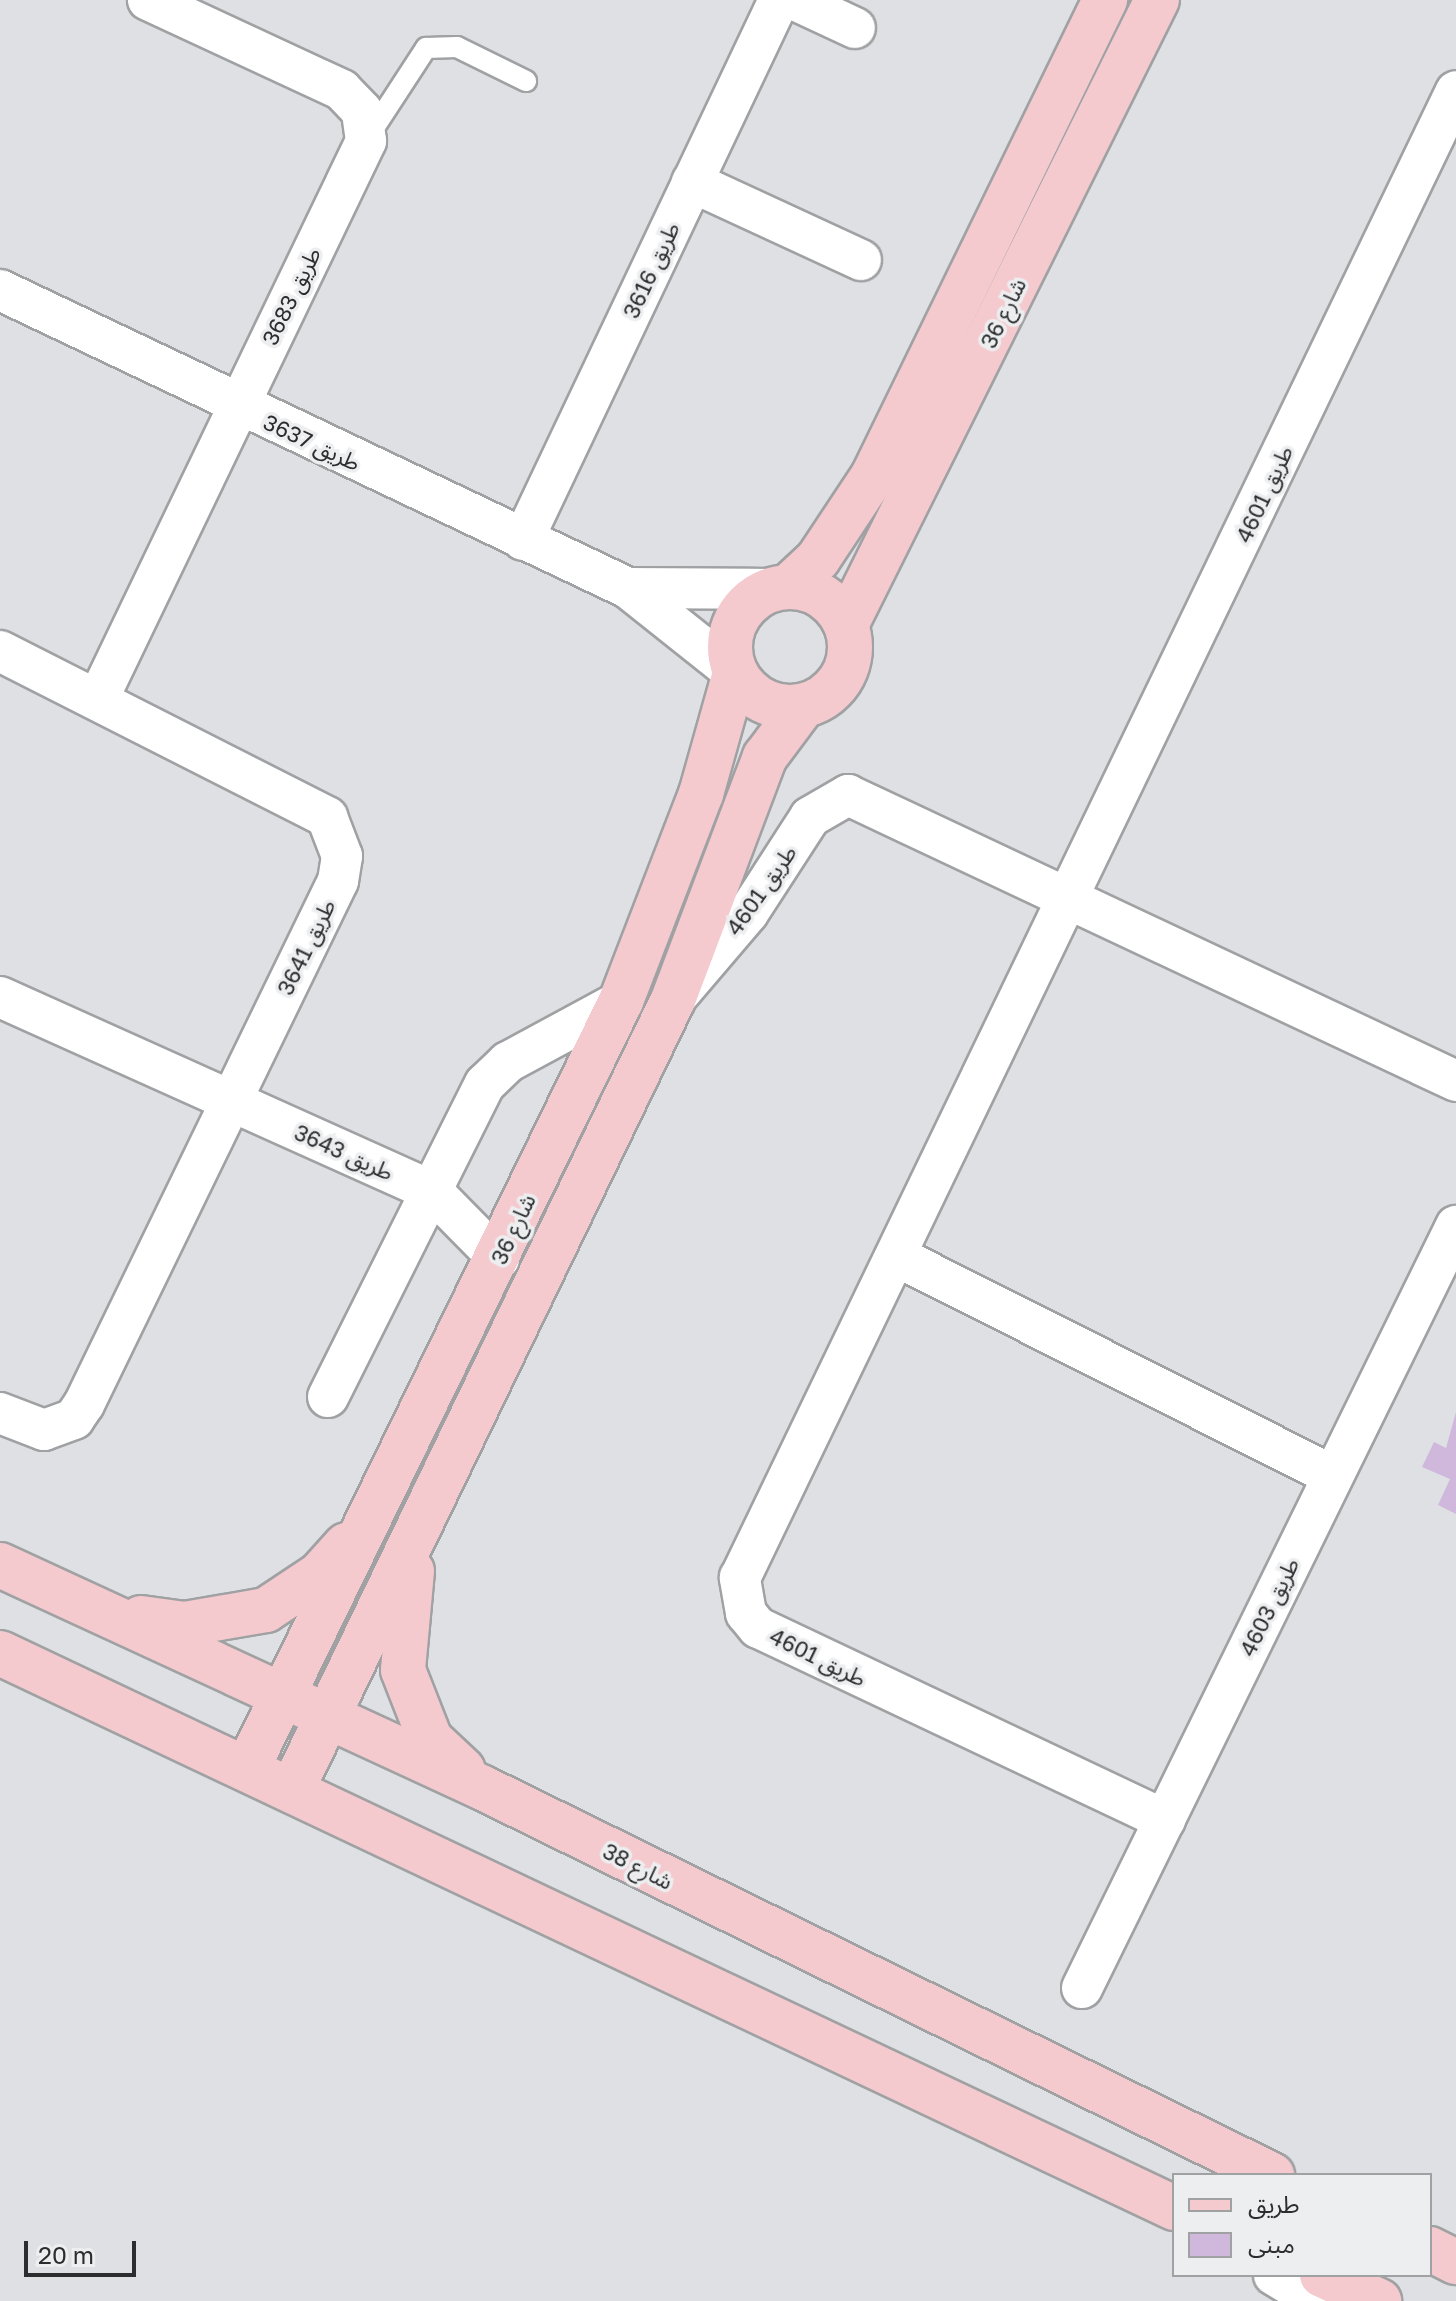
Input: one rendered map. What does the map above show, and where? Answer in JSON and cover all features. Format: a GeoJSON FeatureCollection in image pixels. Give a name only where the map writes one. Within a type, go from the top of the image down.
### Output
{"type":"FeatureCollection","features":[{"type":"Feature","properties":{"kind":"street"},"geometry":{"type":"LineString","coordinates":[[148,0],[342,90],[362,111],[366,141]]}},
{"type":"Feature","properties":{"kind":"street","name":"طريق 3616"},"geometry":{"type":"LineString","coordinates":[[523,540],[779,0]]}},
{"type":"Feature","properties":{"kind":"street"},"geometry":{"type":"LineString","coordinates":[[795,0],[855,28]]}},
{"type":"Feature","properties":{"kind":"street","name":"شارع 36"},"geometry":{"type":"LineString","coordinates":[[780,588],[818,559],[873,476],[1105,0]]}},
{"type":"Feature","properties":{"kind":"street","name":"شارع 36"},"geometry":{"type":"LineString","coordinates":[[846,625],[1157,0]]}},
{"type":"Feature","properties":{"kind":"street","name":"طريق 4601"},"geometry":{"type":"LineString","coordinates":[[1165,1820],[774,1637],[746,1613],[740,1587],[746,1560],[1072,897],[1455,97]]}},
{"type":"Feature","properties":{"kind":"street","name":"طريق 3683"},"geometry":{"type":"LineString","coordinates":[[99,697],[366,141]]}},
{"type":"Feature","properties":{"kind":"street"},"geometry":{"type":"LineString","coordinates":[[692,182],[861,260]]}},
{"type":"Feature","properties":{"kind":"street","name":"طريق 3637"},"geometry":{"type":"LineString","coordinates":[[0,290],[238,407],[628,588],[735,673]]}},
{"type":"Feature","properties":{"kind":"street","name":"طريق 3637"},"geometry":{"type":"LineString","coordinates":[[628,588],[780,588]]}},
{"type":"Feature","properties":{"kind":"street"},"geometry":{"type":"LineString","coordinates":[[780,588],[824,597],[846,625],[848,656],[837,684],[803,706],[763,702],[735,673],[731,633],[739,614],[780,588]]}},
{"type":"Feature","properties":{"kind":"street","name":"طريق 3641"},"geometry":{"type":"LineString","coordinates":[[0,651],[99,697],[327,817],[339,836],[338,881],[84,1404],[74,1419],[44,1430],[0,1413]]}},
{"type":"Feature","properties":{"kind":"street","name":"شارع 36"},"geometry":{"type":"LineString","coordinates":[[248,1767],[499,1259],[621,1001],[701,794],[735,673]]}},
{"type":"Feature","properties":{"kind":"street","name":"شارع 36"},"geometry":{"type":"LineString","coordinates":[[293,1788],[673,1000],[754,782],[803,706]]}},
{"type":"Feature","properties":{"kind":"street","name":"طريق 4601"},"geometry":{"type":"LineString","coordinates":[[673,1000],[748,913],[810,817],[833,798],[863,797],[1456,1081]]}},
{"type":"Feature","properties":{"kind":"street","name":"طريق 3643"},"geometry":{"type":"LineString","coordinates":[[0,997],[433,1192]]}},
{"type":"Feature","properties":{"kind":"street"},"geometry":{"type":"LineString","coordinates":[[328,1397],[495,1071],[621,1001]]}},
{"type":"Feature","properties":{"kind":"street"},"geometry":{"type":"LineString","coordinates":[[433,1192],[499,1259]]}},
{"type":"Feature","properties":{"kind":"street","name":"طريق 4603"},"geometry":{"type":"LineString","coordinates":[[1082,1988],[1456,1226]]}},
{"type":"Feature","properties":{"kind":"street"},"geometry":{"type":"LineString","coordinates":[[896,1256],[1333,1476]]}},
{"type":"Feature","properties":{"kind":"street"},"geometry":{"type":"LineString","coordinates":[[103,1613],[185,1624],[266,1610],[320,1574],[376,1510]]}},
{"type":"Feature","properties":{"kind":"street"},"geometry":{"type":"LineString","coordinates":[[418,1534],[403,1670],[430,1739],[483,1788]]}},
{"type":"Feature","properties":{"kind":"street","name":"شارع 38"},"geometry":{"type":"LineString","coordinates":[[0,1565],[483,1788],[1268,2173]]}},
{"type":"Feature","properties":{"kind":"street"},"geometry":{"type":"LineString","coordinates":[[0,1653],[293,1788],[1172,2207]]}},
{"type":"Feature","properties":{"kind":"street"},"geometry":{"type":"LineString","coordinates":[[1128,2187],[1172,2213]]}},
{"type":"Feature","properties":{"kind":"street"},"geometry":{"type":"LineString","coordinates":[[1432,2250],[1456,2262]]}},
{"type":"Feature","properties":{"kind":"street"},"geometry":{"type":"LineString","coordinates":[[1277,2277],[1317,2301]]}},
{"type":"Feature","properties":{"kind":"street"},"geometry":{"type":"LineString","coordinates":[[1326,2277],[1379,2301]]}},
{"type":"Feature","properties":{"kind":"lane"},"geometry":{"type":"LineString","coordinates":[[366,141],[426,48],[457,47],[526,81]]}},
{"type":"Feature","properties":{"kind":"building"},"geometry":{"type":"Polygon","coordinates":[[[1456,1412],[1456,1514],[1438,1505],[1450,1479],[1422,1467],[1434,1442],[1446,1448],[1456,1412]]]}}]}
